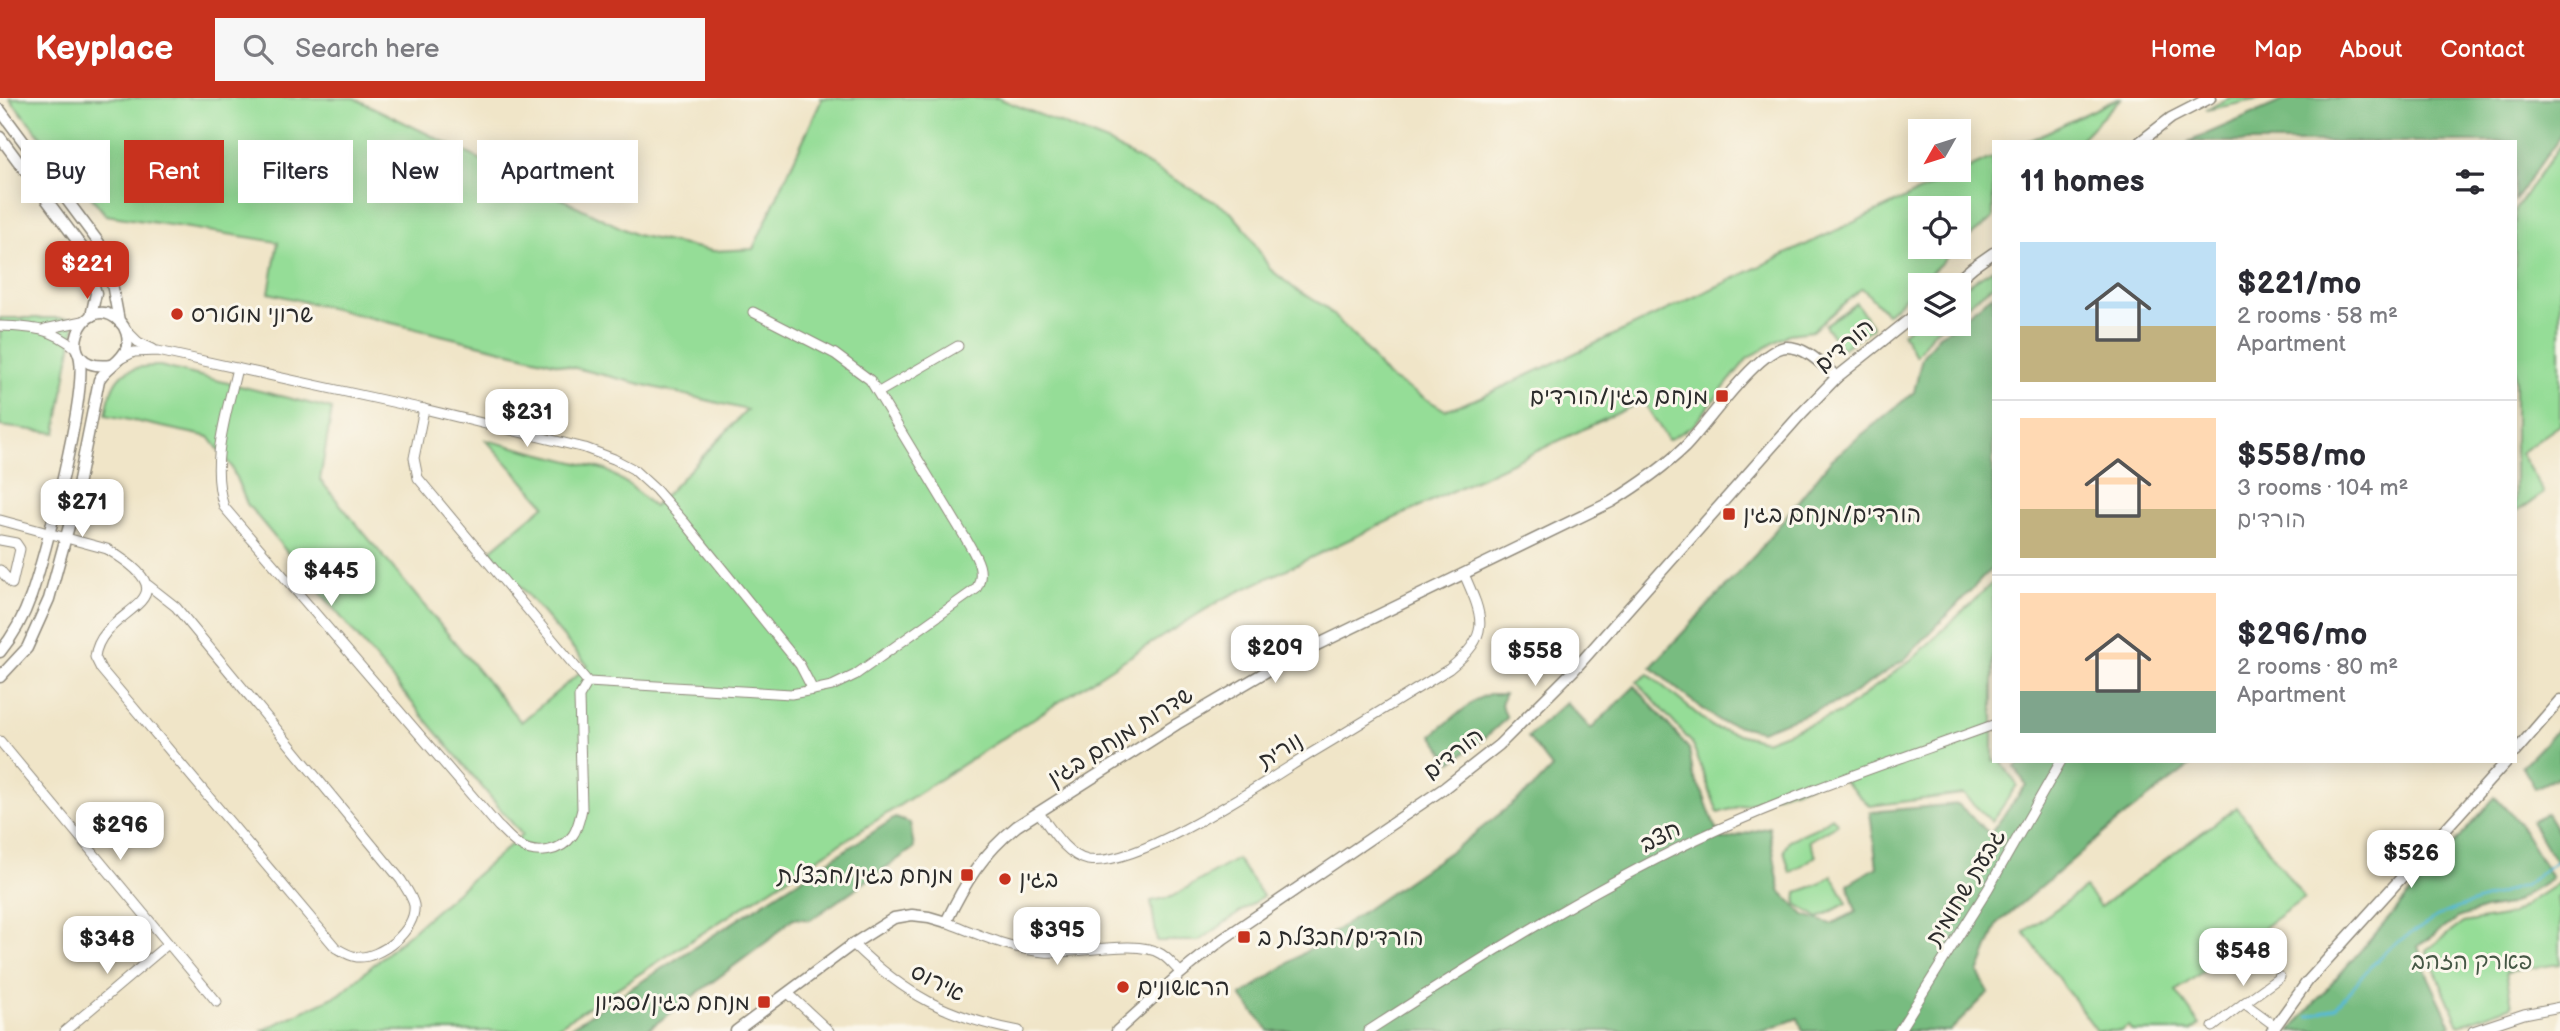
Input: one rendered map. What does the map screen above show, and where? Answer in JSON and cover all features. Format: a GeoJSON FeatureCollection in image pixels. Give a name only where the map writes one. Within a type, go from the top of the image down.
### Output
{"type":"FeatureCollection","features":[{"type":"Feature","properties":{"kind":"street"},"geometry":{"type":"LineString","coordinates":[[2143,140],[2171,118],[2210,98]]}},
{"type":"Feature","properties":{"kind":"street"},"geometry":{"type":"LineString","coordinates":[[0,110],[99,243],[127,347],[115,363],[99,366],[87,362],[62,336],[40,329],[0,326]]}},
{"type":"Feature","properties":{"kind":"street"},"geometry":{"type":"LineString","coordinates":[[0,137],[84,250],[96,293],[87,319],[76,334],[81,378],[70,439],[32,594],[23,617],[0,652]]}},
{"type":"Feature","properties":{"kind":"street"},"geometry":{"type":"LineString","coordinates":[[1966,273],[1992,254]]}},
{"type":"Feature","properties":{"kind":"street"},"geometry":{"type":"LineString","coordinates":[[424,409],[414,458],[418,478],[587,682],[790,694],[832,686],[855,675],[976,589],[981,581],[981,572],[977,558],[870,380],[835,354],[753,312]]}},
{"type":"Feature","properties":{"kind":"street"},"geometry":{"type":"LineString","coordinates":[[40,329],[106,314],[122,325],[138,342],[158,351],[424,409],[585,448],[614,458],[633,469],[686,524],[800,665],[813,690]]}},
{"type":"Feature","properties":{"kind":"street","name":"הורדים"},"geometry":{"type":"LineString","coordinates":[[1117,1031],[1181,973],[1265,910],[1443,789],[1515,730],[1574,670],[1800,415],[1838,377],[1908,320]]}},
{"type":"Feature","properties":{"kind":"street"},"geometry":{"type":"LineString","coordinates":[[879,392],[958,346]]}},
{"type":"Feature","properties":{"kind":"street","name":"שדרות מנחם בגין"},"geometry":{"type":"LineString","coordinates":[[946,922],[976,867],[987,853],[1017,827],[1167,730],[1286,660],[1611,502],[1644,481],[1684,447],[1750,371],[1775,350],[1785,347],[1797,349],[1838,377]]}},
{"type":"Feature","properties":{"kind":"street"},"geometry":{"type":"LineString","coordinates":[[0,677],[27,648],[49,600],[103,371],[134,352],[158,351]]}},
{"type":"Feature","properties":{"kind":"street"},"geometry":{"type":"LineString","coordinates":[[237,368],[219,450],[217,487],[224,507],[498,826],[519,845],[538,852],[553,850],[573,835],[582,809],[579,697],[587,682]]}},
{"type":"Feature","properties":{"kind":"street"},"geometry":{"type":"LineString","coordinates":[[0,520],[107,549],[176,607],[401,880],[414,904],[413,913],[409,924],[400,935],[381,951],[359,958],[349,956],[336,948],[101,669],[95,657],[100,640],[146,596],[148,585]]}},
{"type":"Feature","properties":{"kind":"street"},"geometry":{"type":"LineString","coordinates":[[0,540],[16,543],[20,549],[12,584],[0,570]]}},
{"type":"Feature","properties":{"kind":"street","name":"נורית"},"geometry":{"type":"LineString","coordinates":[[1039,813],[1066,847],[1085,859],[1098,861],[1140,849],[1198,822],[1449,669],[1464,657],[1473,646],[1480,623],[1479,610],[1464,574]]}},
{"type":"Feature","properties":{"kind":"street"},"geometry":{"type":"LineString","coordinates":[[2517,750],[2560,700]]}},
{"type":"Feature","properties":{"kind":"street","name":"חצב"},"geometry":{"type":"LineString","coordinates":[[1368,1031],[1511,941],[1697,839],[1783,803],[1992,725]]}},
{"type":"Feature","properties":{"kind":"street"},"geometry":{"type":"LineString","coordinates":[[0,741],[217,1002]]}},
{"type":"Feature","properties":{"kind":"street","name":"גבעת שחומית"},"geometry":{"type":"LineString","coordinates":[[1899,1031],[1988,889],[2060,763]]}},
{"type":"Feature","properties":{"kind":"street"},"geometry":{"type":"LineString","coordinates":[[2244,1003],[2273,1028],[2307,982],[2505,763]]}},
{"type":"Feature","properties":{"kind":"street"},"geometry":{"type":"LineString","coordinates":[[736,1031],[853,944],[894,918],[912,915],[929,917],[1005,944],[1035,951],[1065,953],[1134,947],[1149,949],[1160,953],[1181,973]]}},
{"type":"Feature","properties":{"kind":"street"},"geometry":{"type":"LineString","coordinates":[[65,1031],[168,944]]}},
{"type":"Feature","properties":{"kind":"street","name":"אירוס"},"geometry":{"type":"LineString","coordinates":[[853,944],[881,971],[917,997],[968,1019],[1018,1031]]}},
{"type":"Feature","properties":{"kind":"street"},"geometry":{"type":"LineString","coordinates":[[2213,1027],[2280,976]]}},
{"type":"Feature","properties":{"kind":"street"},"geometry":{"type":"LineString","coordinates":[[788,993],[829,1031]]}},
{"type":"Feature","properties":{"kind":"street"},"geometry":{"type":"LineString","coordinates":[[2473,1031],[2524,1014],[2560,1007]]}},
{"type":"Feature","properties":{"kind":"green space"},"geometry":{"type":"Polygon","coordinates":[[[9,98],[354,98],[440,140],[367,140],[367,203],[463,203],[463,151],[477,158],[477,203],[570,203],[636,235],[713,251],[753,249],[822,99],[819,98],[998,98],[1107,142],[1229,210],[1247,231],[1270,269],[1295,289],[1324,306],[1357,339],[1387,376],[1445,410],[1479,398],[1908,197],[1908,259],[1945,259],[1930,273],[1908,273],[1908,294],[1887,314],[1862,288],[1812,331],[1789,334],[1747,359],[1693,426],[1668,440],[1643,401],[1221,600],[551,1031],[261,1031],[340,994],[522,835],[247,504],[231,466],[209,437],[106,415],[111,392],[120,376],[136,368],[160,366],[332,409],[320,480],[521,722],[588,666],[490,551],[545,505],[486,440],[606,470],[632,487],[654,507],[747,410],[269,293],[278,242],[106,215],[96,203],[110,203],[110,140],[44,140],[9,98]]]}},
{"type":"Feature","properties":{"kind":"green space"},"geometry":{"type":"Polygon","coordinates":[[[2119,98],[2121,98],[2080,140],[2030,140],[2119,98]]]}},
{"type":"Feature","properties":{"kind":"green space"},"geometry":{"type":"Polygon","coordinates":[[[2229,98],[2265,98],[2206,110],[2229,98]]]}},
{"type":"Feature","properties":{"kind":"green space"},"geometry":{"type":"Polygon","coordinates":[[[2289,98],[2560,98],[2560,136],[2517,197],[2517,140],[2193,140],[2289,98]]]}},
{"type":"Feature","properties":{"kind":"green space"},"geometry":{"type":"Polygon","coordinates":[[[2560,145],[2560,425],[2520,453],[2544,493],[2517,512],[2517,207],[2560,145]]]}},
{"type":"Feature","properties":{"kind":"green space"},"geometry":{"type":"Polygon","coordinates":[[[1992,157],[1992,219],[1971,236],[1971,196],[1910,196],[1940,182],[1971,182],[1971,167],[1992,157]]]}},
{"type":"Feature","properties":{"kind":"green space"},"geometry":{"type":"Polygon","coordinates":[[[1992,270],[1992,286],[1971,302],[1971,283],[1992,270]]]}},
{"type":"Feature","properties":{"kind":"green space"},"geometry":{"type":"Polygon","coordinates":[[[1992,296],[1992,568],[1904,660],[1843,700],[1761,731],[1721,722],[1651,667],[1756,554],[1831,460],[1914,392],[1922,357],[1938,336],[1971,336],[1971,311],[1992,296]]]}},
{"type":"Feature","properties":{"kind":"green space"},"geometry":{"type":"Polygon","coordinates":[[[1856,303],[1873,327],[1842,349],[1825,325],[1856,303]]]}},
{"type":"Feature","properties":{"kind":"green space"},"geometry":{"type":"Polygon","coordinates":[[[0,318],[76,318],[56,433],[0,426],[0,318]]]}},
{"type":"Feature","properties":{"kind":"green space"},"geometry":{"type":"Polygon","coordinates":[[[1908,329],[1908,336],[1930,336],[1916,356],[1902,333],[1908,329]]]}},
{"type":"Feature","properties":{"kind":"green space"},"geometry":{"type":"Polygon","coordinates":[[[1992,583],[1992,763],[2002,763],[2017,785],[1992,822],[1963,794],[1870,806],[1839,776],[1718,813],[1692,743],[1637,682],[1648,674],[1714,728],[1765,741],[1842,712],[1917,655],[1992,583]]]}},
{"type":"Feature","properties":{"kind":"green space"},"geometry":{"type":"Polygon","coordinates":[[[1635,686],[1689,749],[1693,775],[1723,840],[1769,827],[1780,891],[1804,915],[1831,924],[1856,912],[1848,884],[1877,867],[1870,812],[1958,804],[1990,834],[2026,785],[2015,767],[2020,763],[2193,763],[2117,822],[1998,923],[1978,973],[1989,992],[1950,1031],[1803,1031],[1798,1018],[1764,1031],[1269,1031],[1241,996],[1464,842],[1534,787],[1552,768],[1528,737],[1566,702],[1591,729],[1635,686]]]}},
{"type":"Feature","properties":{"kind":"green space"},"geometry":{"type":"Polygon","coordinates":[[[1489,694],[1504,694],[1501,705],[1507,718],[1480,742],[1451,762],[1432,735],[1475,700],[1489,694]]]}},
{"type":"Feature","properties":{"kind":"green space"},"geometry":{"type":"Polygon","coordinates":[[[2560,727],[2560,776],[2535,788],[2522,766],[2560,727]]]}},
{"type":"Feature","properties":{"kind":"green space"},"geometry":{"type":"Polygon","coordinates":[[[2495,797],[2519,823],[2552,878],[2509,905],[2458,918],[2418,946],[2426,972],[2451,1025],[2443,1031],[2290,1031],[2495,797]]]}},
{"type":"Feature","properties":{"kind":"green space"},"geometry":{"type":"Polygon","coordinates":[[[2237,807],[2304,898],[2176,991],[2200,1025],[2191,1031],[2132,1031],[2128,1026],[2121,1031],[2097,1031],[2024,932],[2085,888],[2100,907],[2237,807]]]}},
{"type":"Feature","properties":{"kind":"green space"},"geometry":{"type":"Polygon","coordinates":[[[2547,813],[2560,834],[2560,864],[2554,860],[2531,821],[2547,813]]]}},
{"type":"Feature","properties":{"kind":"green space"},"geometry":{"type":"Polygon","coordinates":[[[1832,817],[1838,824],[1809,841],[1816,856],[1790,873],[1784,850],[1789,840],[1818,827],[1832,817]]]}},
{"type":"Feature","properties":{"kind":"green space"},"geometry":{"type":"Polygon","coordinates":[[[895,818],[910,823],[914,848],[810,920],[793,918],[769,940],[646,1031],[565,1031],[895,818]]]}},
{"type":"Feature","properties":{"kind":"green space"},"geometry":{"type":"Polygon","coordinates":[[[1237,859],[1263,896],[1199,941],[1157,941],[1151,901],[1171,897],[1237,859]]]}},
{"type":"Feature","properties":{"kind":"green space"},"geometry":{"type":"Polygon","coordinates":[[[1832,875],[1847,903],[1819,918],[1796,904],[1797,892],[1820,884],[1832,875]]]}},
{"type":"Feature","properties":{"kind":"green space","name":"פארק הזהב"},"geometry":{"type":"Polygon","coordinates":[[[2560,882],[2560,897],[2557,898],[2560,917],[2560,964],[2506,972],[2512,1006],[2459,1025],[2426,950],[2463,923],[2510,915],[2560,882]]]}},
{"type":"Feature","properties":{"kind":"waterway"},"geometry":{"type":"LineString","coordinates":[[2308,1017],[2336,1007],[2394,944],[2444,913],[2525,885],[2560,858]]}},
{"type":"Feature","properties":{"kind":"place","name":"שרוני מוטורס"},"geometry":{"type":"Point","coordinates":[177,314]}},
{"type":"Feature","properties":{"kind":"place","name":"מנחם בגין/הורדים"},"geometry":{"type":"Point","coordinates":[1722,396]}},
{"type":"Feature","properties":{"kind":"place","name":"הורדים/מנחם בגין"},"geometry":{"type":"Point","coordinates":[1729,514]}},
{"type":"Feature","properties":{"kind":"place","name":"מנחם בגין/חבצלת"},"geometry":{"type":"Point","coordinates":[967,875]}},
{"type":"Feature","properties":{"kind":"place","name":"בגין"},"geometry":{"type":"Point","coordinates":[1005,879]}},
{"type":"Feature","properties":{"kind":"place","name":"הורדים/חבצלת ב"},"geometry":{"type":"Point","coordinates":[1244,937]}},
{"type":"Feature","properties":{"kind":"place","name":"הראשונים"},"geometry":{"type":"Point","coordinates":[1123,987]}},
{"type":"Feature","properties":{"kind":"place","name":"מנחם בגין/סביון"},"geometry":{"type":"Point","coordinates":[764,1002]}}]}
